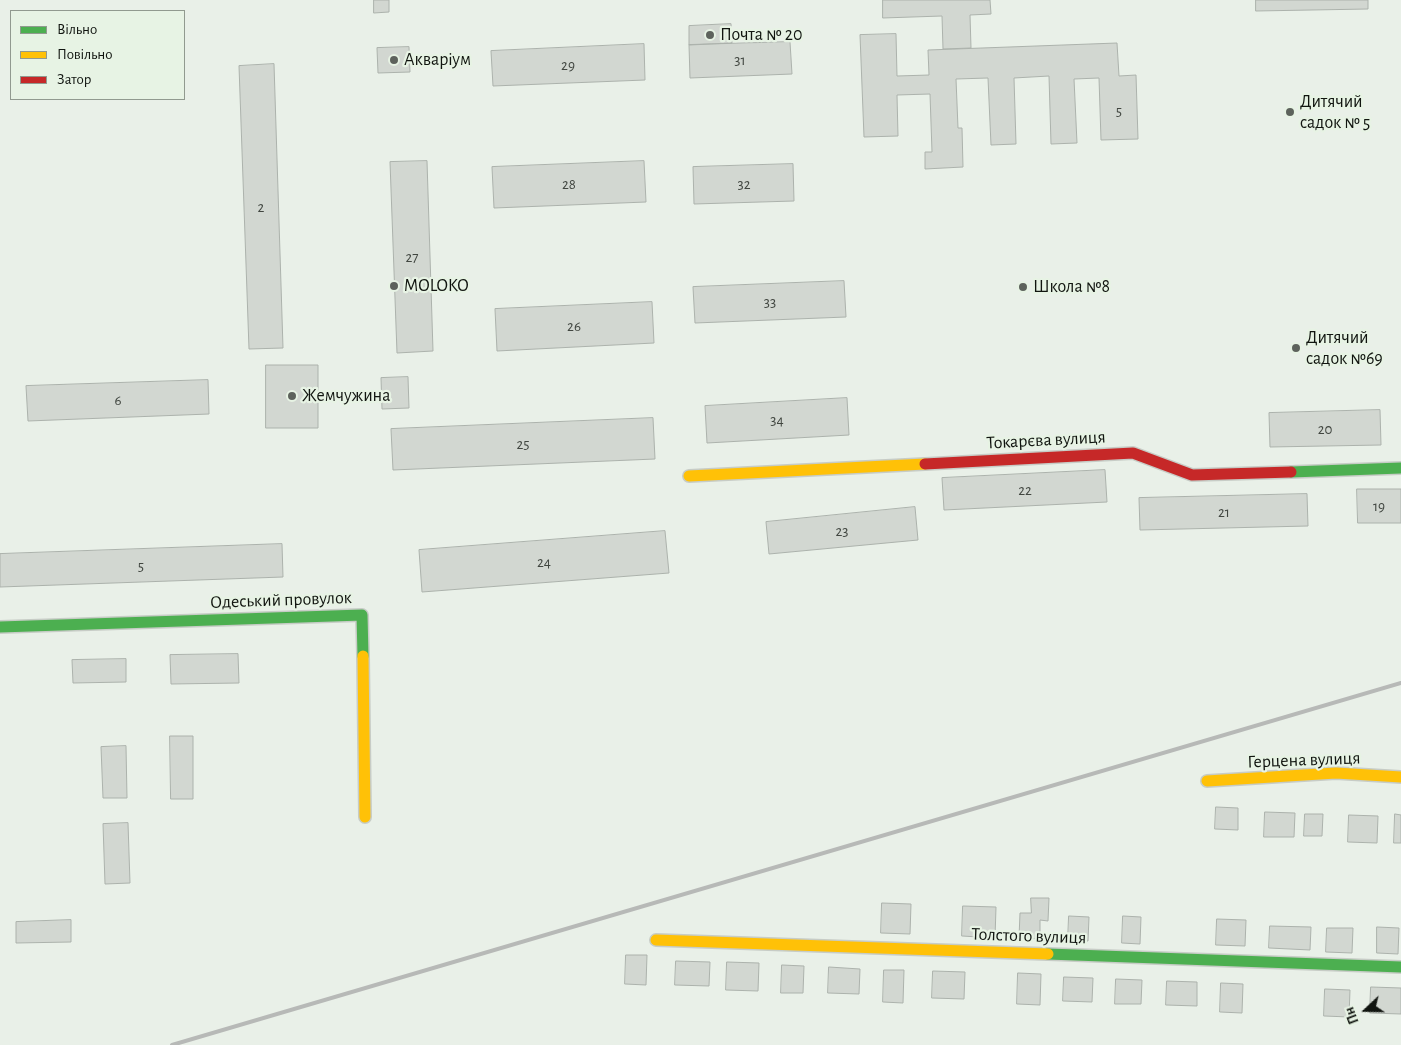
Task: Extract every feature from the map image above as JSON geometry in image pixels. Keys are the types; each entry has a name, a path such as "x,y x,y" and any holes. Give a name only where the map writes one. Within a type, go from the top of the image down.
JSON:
{"street":[{"name":"Токарєва вулиця","path":"689,476 1133,453 1192,475 1401,468"},
{"name":"Одеський провулок","path":"0,627 362,615 365,817"},
{"name":"Герцена вулиця","path":"1207,781 1336,773 1401,777"},
{"name":"Толстого вулиця","path":"656,940 1401,966"}],"building":[{"path":"374,0 389,0 389,12 374,13"},
{"path":"883,0 990,0 991,14 970,15 971,48 943,49 942,16 883,18"},
{"path":"1256,0 1368,0 1368,9 1256,11"},
{"name":"Почта № 20","path":"731,24 732,43 689,45 689,26"},
{"path":"896,34 897,76 929,75 928,50 1117,43 1119,76 1136,75 1138,139 1101,140 1099,78 1074,79 1077,143 1051,144 1049,76 1014,78 1016,144 991,145 988,78 956,79 958,128 962,128 963,167 925,169 925,152 932,152 930,94 897,95 898,136 864,137 860,35"},
{"path":"790,42 792,74 690,78 689,45"},
{"path":"644,44 645,80 493,86 491,51"},
{"name":"Акваріум","path":"409,47 410,72 378,73 377,48"},
{"path":"274,64 283,348 249,349 239,66"},
{"path":"427,161 433,351 397,353 390,162"},
{"path":"644,161 646,202 494,208 492,167"},
{"path":"793,164 794,201 694,204 693,167"},
{"path":"844,281 846,317 695,323 693,287"},
{"path":"652,302 654,343 497,351 495,309"},
{"name":"Жемчужина","path":"266,365 318,365 318,428 266,428"},
{"path":"408,377 409,408 382,409 381,378"},
{"path":"208,380 209,414 28,421 26,386"},
{"path":"847,398 849,435 707,443 705,406"},
{"path":"1380,410 1381,445 1270,447 1269,413"},
{"path":"653,418 655,459 393,470 391,429"},
{"path":"1105,470 1107,502 944,510 942,478"},
{"path":"1357,489 1401,489 1401,523 1358,523"},
{"path":"1307,494 1308,526 1140,530 1139,498"},
{"path":"915,507 918,540 769,554 766,522"},
{"path":"665,531 669,573 422,592 419,550"},
{"path":"282,544 283,577 0,587 0,554"},
{"path":"238,654 239,683 171,684 170,655"},
{"path":"126,659 126,682 73,683 72,660"},
{"path":"170,736 193,736 193,799 171,799"},
{"path":"126,746 127,798 103,798 101,747"},
{"path":"1216,807 1238,808 1238,830 1215,829"},
{"path":"1265,812 1295,813 1294,837 1264,837"},
{"path":"1305,814 1323,814 1322,836 1304,836"},
{"path":"1395,814 1401,815 1401,843 1394,843"},
{"path":"1349,815 1378,816 1377,843 1348,842"},
{"path":"128,823 130,883 105,884 103,824"},
{"path":"1031,898 1049,898 1048,921 1040,920 1040,939 1019,938 1020,913 1031,913"},
{"path":"882,903 911,904 910,934 881,933"},
{"path":"963,906 996,907 995,938 962,936"},
{"path":"1069,916 1089,917 1088,941 1068,940"},
{"path":"1123,916 1141,917 1140,944 1122,943"},
{"path":"1217,919 1246,920 1245,946 1216,945"},
{"path":"71,920 71,942 16,943 16,922"},
{"path":"1270,926 1311,927 1310,950 1269,948"},
{"path":"1377,927 1399,928 1398,954 1377,953"},
{"path":"1327,928 1353,928 1352,953 1326,952"},
{"path":"626,955 647,955 646,985 625,984"},
{"path":"676,961 710,962 709,986 675,985"},
{"path":"727,962 759,963 758,991 726,990"},
{"path":"782,965 804,966 803,993 781,993"},
{"path":"829,967 860,969 859,994 828,993"},
{"path":"884,970 904,970 903,1003 883,1002"},
{"path":"933,971 965,972 964,999 932,998"},
{"path":"1018,973 1041,974 1040,1005 1017,1004"},
{"path":"1064,977 1093,978 1092,1002 1063,1001"},
{"path":"1116,979 1142,980 1141,1004 1115,1004"},
{"path":"1167,981 1197,982 1197,1006 1166,1005"},
{"path":"1221,983 1243,984 1242,1013 1220,1012"},
{"path":"1371,987 1401,988 1401,1014 1370,1013"},
{"path":"1325,989 1350,990 1349,1017 1324,1016"}],"railway":[{"path":"172,1045 1401,683"}],"traffic: fast":[{"path":"1291,472 1401,468"},
{"path":"0,627 362,615 363,656"},
{"path":"1048,954 1401,967"}],"traffic: slow":[{"path":"689,476 925,464"},
{"path":"363,656 365,817"},
{"path":"1207,781 1336,773 1401,777"},
{"path":"656,940 1048,954"}],"traffic: jam":[{"path":"925,464 1133,453 1192,475 1291,472"}],"place":[{"name":"Почта № 20","path":"710,35"},
{"name":"Акваріум","path":"394,60"},
{"name":"Дитячий садок № 5","path":"1290,112"},
{"name":"MOLOKO","path":"394,286"},
{"name":"Школа №8","path":"1023,287"},
{"name":"Дитячий садок №69","path":"1296,348"},
{"name":"Жемчужина","path":"292,396"}]}
